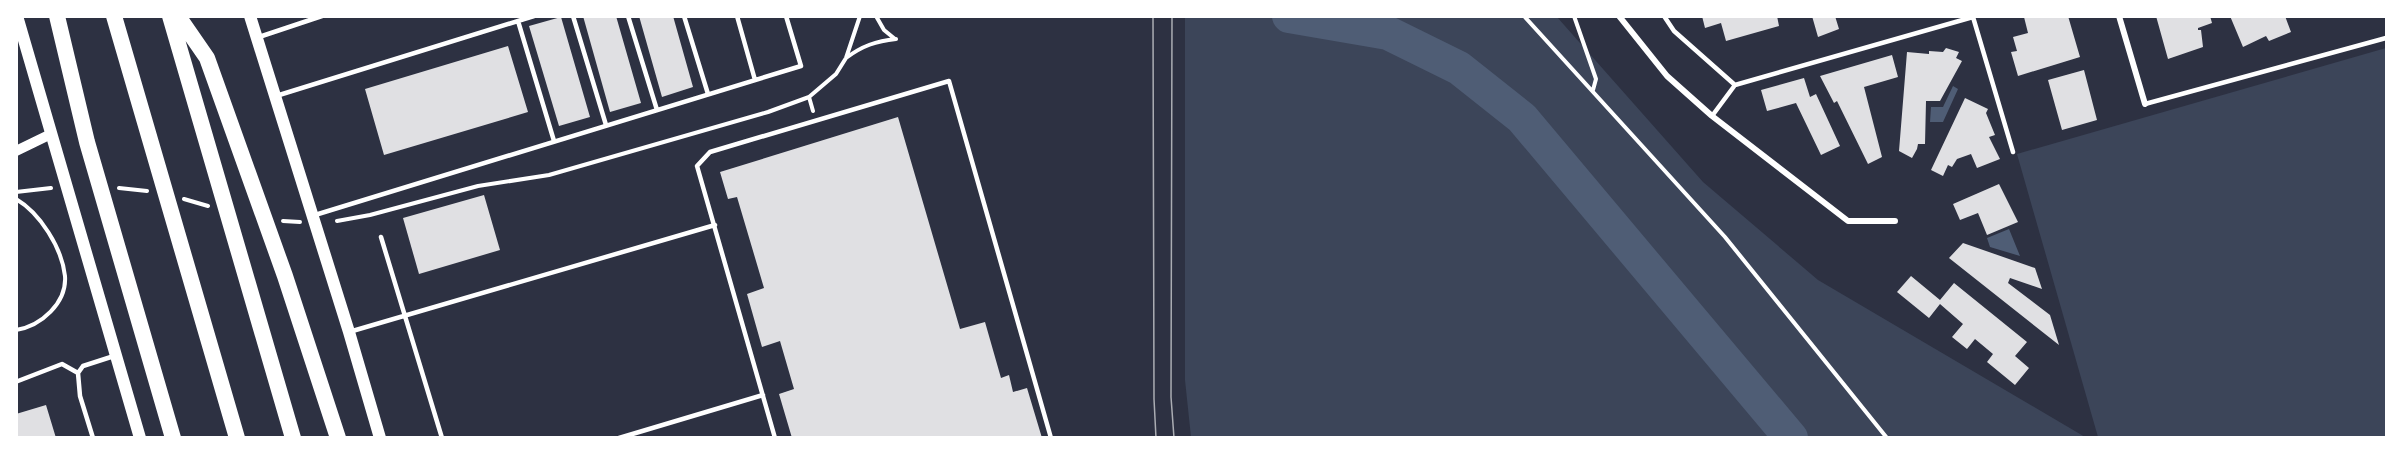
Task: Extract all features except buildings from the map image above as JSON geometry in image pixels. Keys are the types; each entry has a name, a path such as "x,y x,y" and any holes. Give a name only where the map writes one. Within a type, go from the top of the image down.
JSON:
{"highway":[{"path":"57,16 87,142 173,438"},
{"path":"114,16 237,438"},
{"path":"170,16 293,438"},
{"path":"178,16 207,58 285,276 338,438"}],"main road":[{"path":"17,16 140,438"},
{"path":"250,16 380,438"}],"street":[{"path":"1619,16 1667,76 1712,116 1848,221 1895,221"},
{"path":"2119,16 2145,104"},
{"path":"16,150 51,134"}],"lane":[{"path":"276,96 534,16"},
{"path":"573,16 606,125"},
{"path":"628,16 657,110"},
{"path":"684,16 708,94"},
{"path":"737,16 755,80"},
{"path":"312,215 801,66 786,16"},
{"path":"1664,16 1674,32 1735,85"},
{"path":"256,38 319,17"},
{"path":"1712,116 1735,85 1974,17 2013,152"},
{"path":"518,21 554,141"},
{"path":"2145,104 2386,38"},
{"path":"775,438 697,166 710,152 949,81 1051,438"},
{"path":"349,332 714,225"},
{"path":"381,237 442,438"},
{"path":"93,438 80,396 78,373 83,366 116,355"},
{"path":"18,381 62,364 78,373"},
{"path":"619,438 763,395"}],"path":[{"path":"768,112 809,98 836,74 846,58 860,16"},
{"path":"846,58 861,47 879,41 896,39 884,30 876,16"},
{"path":"1524,16 1725,237 1887,438"},
{"path":"1574,16 1596,79 1593,90"},
{"path":"16,199 40,218 48,231 65,276 63,289 51,312 26,329 16,330"}],"shaded area":[{"path":"1185,17 1557,17 1703,182 1818,280 2085,437 1191,437 1185,380"},
{"path":"2386,48 2386,437 2098,437 2017,154"},
{"path":"1953,86 1958,89 1943,122 1930,122 1931,107 1943,107"},
{"path":"2009,229 2020,256 1990,247 1987,238"}],"waterway":[{"path":"1289,16 1388,33 1459,68 1522,118 1791,438"}],"tram line":[{"path":"1153,16 1156,438"},
{"path":"1172,16 1171,397 1174,438"}]}
